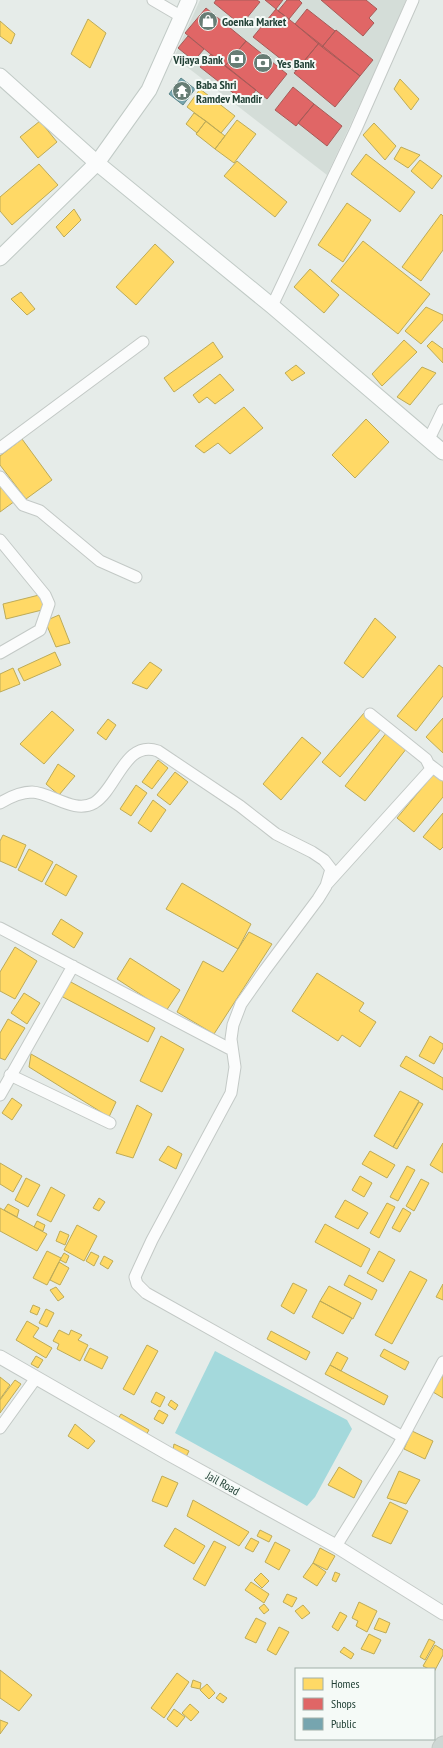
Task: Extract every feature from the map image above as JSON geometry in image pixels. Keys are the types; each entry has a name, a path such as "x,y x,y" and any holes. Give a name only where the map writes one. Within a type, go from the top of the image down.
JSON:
{"main road":[{"path":"0,258 97,163 149,90 189,0"},
{"path":"0,76 97,163 272,306 443,452"}],"street":[{"path":"153,0 182,17"},
{"path":"272,306 356,129 413,0"},
{"path":"0,448 143,342"},
{"path":"429,439 443,410"},
{"path":"0,477 23,505 40,511 100,562 136,577"},
{"path":"0,540 45,595 49,604 40,630 0,653"},
{"path":"370,714 426,759 430,765 443,775"},
{"path":"0,803 21,793 32,792 68,804 86,806 100,799 132,755 141,749 151,748 158,751 240,806 276,834 312,852 324,860 330,869 326,886"},
{"path":"403,1437 146,1293 137,1284 135,1277 152,1240 231,1093 235,1067 231,1039 233,1025 241,1004 326,886 428,772 431,768 430,765"},
{"path":"0,928 232,1050"},
{"path":"0,1095 73,966"},
{"path":"10,1075 110,1123"},
{"name":"Jail Road","path":"0,1357 336,1546 443,1613"},
{"path":"336,1546 403,1437 443,1362"},
{"path":"0,1428 36,1378"}],"shaded area":[{"path":"200,0 406,0 386,48 327,175 174,57"}],"water":[{"path":"215,1351 347,1420 352,1429 315,1497 307,1506 175,1433"}],"building: Homes":[{"path":"88,19 106,33 90,68 71,54"},
{"path":"0,21 15,34 11,44 0,36"},
{"path":"400,79 419,99 411,110 394,89"},
{"path":"200,89 235,116 221,133 187,107"},
{"path":"194,113 206,121 197,133 186,124"},
{"path":"237,120 256,134 234,163 215,149"},
{"path":"40,121 57,142 38,158 20,137"},
{"path":"206,121 225,136 215,149 196,134"},
{"path":"374,123 396,146 385,160 363,135"},
{"path":"401,147 420,155 408,168 394,159"},
{"path":"366,154 415,192 400,212 351,174"},
{"path":"420,160 442,176 432,189 411,171"},
{"path":"237,161 287,202 275,217 224,176"},
{"path":"39,164 58,185 12,225 0,211 0,197"},
{"path":"347,203 371,220 343,262 318,245"},
{"path":"74,209 81,220 64,237 56,227"},
{"path":"441,214 443,216 443,250 421,281 402,267"},
{"path":"363,241 430,294 398,334 331,281"},
{"path":"155,244 174,262 136,305 116,287"},
{"path":"310,269 339,295 324,313 294,287"},
{"path":"21,292 35,309 27,315 11,299"},
{"path":"426,307 443,315 443,320 421,344 405,331"},
{"path":"404,340 417,352 382,386 372,374"},
{"path":"432,341 443,349 443,363 427,346"},
{"path":"213,342 223,357 174,392 164,378"},
{"path":"296,365 305,373 292,381 285,373"},
{"path":"422,367 436,373 410,405 397,397"},
{"path":"220,374 234,390 215,404 207,397 199,403 193,395"},
{"path":"244,407 263,428 230,454 218,443 204,453 195,446"},
{"path":"366,419 389,442 355,478 332,455"},
{"path":"22,439 52,480 26,499 0,465 0,456"},
{"path":"0,482 15,501 0,512"},
{"path":"43,594 46,609 6,619 3,604"},
{"path":"59,615 70,643 56,647 45,621"},
{"path":"375,618 396,637 363,678 344,663"},
{"path":"55,652 61,665 24,681 18,669"},
{"path":"150,662 162,670 147,689 132,683"},
{"path":"439,665 443,668 443,696 416,731 397,716"},
{"path":"13,668 20,684 0,692 0,674"},
{"path":"52,711 74,730 44,764 20,744"},
{"path":"364,713 382,728 340,777 322,762"},
{"path":"443,718 443,753 426,737"},
{"path":"108,719 116,725 106,740 97,733"},
{"path":"387,732 407,748 365,801 345,786"},
{"path":"302,737 321,753 281,800 263,784"},
{"path":"158,760 168,768 152,789 142,782"},
{"path":"58,764 75,776 59,795 46,784"},
{"path":"436,771 443,777 443,797 414,832 397,818"},
{"path":"175,772 188,782 170,805 157,795"},
{"path":"136,785 147,793 131,816 120,809"},
{"path":"153,800 166,810 151,832 138,823"},
{"path":"443,813 443,847 440,850 423,837"},
{"path":"3,835 26,845 16,868 0,861 0,841"},
{"path":"29,849 53,862 42,882 18,870"},
{"path":"56,864 77,876 66,896 45,884"},
{"path":"182,883 251,924 238,949 166,909"},
{"path":"61,919 83,933 74,948 52,934"},
{"path":"249,932 272,944 214,1034 177,1012 203,961 223,972"},
{"path":"15,947 37,961 15,999 0,991 0,972"},
{"path":"130,958 180,990 166,1011 117,979"},
{"path":"317,973 364,1003 359,1011 376,1022 360,1047 342,1035 338,1041 292,1011"},
{"path":"69,981 155,1028 148,1042 61,996"},
{"path":"24,993 40,1003 27,1024 11,1013"},
{"path":"8,1019 25,1028 5,1060 0,1058 0,1033"},
{"path":"161,1036 184,1049 162,1092 140,1081"},
{"path":"430,1036 443,1044 443,1048 434,1064 419,1056"},
{"path":"31,1054 116,1102 109,1117 29,1067"},
{"path":"406,1056 443,1078 443,1090 400,1066"},
{"path":"400,1091 419,1101 393,1147 374,1136"},
{"path":"12,1098 22,1105 12,1120 2,1113"},
{"path":"419,1102 423,1104 397,1149 393,1147"},
{"path":"137,1105 152,1114 133,1158 116,1153"},
{"path":"443,1143 443,1173 430,1165"},
{"path":"168,1146 182,1154 176,1169 159,1160"},
{"path":"370,1151 395,1165 387,1178 362,1164"},
{"path":"0,1163 22,1176 13,1192 0,1184"},
{"path":"407,1166 415,1170 398,1201 390,1197"},
{"path":"360,1176 372,1183 364,1197 352,1190"},
{"path":"26,1178 40,1185 28,1207 15,1200"},
{"path":"421,1179 429,1183 414,1211 406,1206"},
{"path":"51,1187 65,1195 51,1222 37,1215"},
{"path":"99,1198 105,1202 99,1211 93,1208"},
{"path":"345,1200 368,1213 358,1229 335,1217"},
{"path":"387,1203 395,1207 379,1238 370,1233"},
{"path":"8,1204 19,1210 17,1217 4,1210"},
{"path":"0,1208 47,1234 37,1251 0,1231"},
{"path":"403,1208 411,1213 400,1232 392,1228"},
{"path":"37,1221 45,1225 43,1231 34,1227"},
{"path":"325,1224 370,1249 361,1267 315,1242"},
{"path":"77,1225 97,1236 84,1261 64,1250"},
{"path":"60,1231 69,1235 65,1245 56,1241"},
{"path":"47,1251 61,1258 47,1285 33,1278"},
{"path":"379,1251 395,1260 383,1282 367,1273"},
{"path":"91,1252 99,1256 94,1266 86,1261"},
{"path":"64,1253 69,1256 66,1263 60,1260"},
{"path":"104,1256 113,1261 108,1269 100,1264"},
{"path":"59,1262 69,1268 60,1285 50,1280"},
{"path":"410,1271 427,1280 392,1344 375,1335"},
{"path":"349,1275 377,1290 372,1300 344,1285"},
{"path":"293,1283 307,1290 294,1314 281,1306"},
{"path":"443,1284 443,1300 436,1297"},
{"path":"329,1286 361,1303 353,1319 320,1301"},
{"path":"56,1287 64,1297 58,1301 50,1290"},
{"path":"320,1301 352,1318 343,1334 312,1317"},
{"path":"33,1305 40,1308 37,1315 30,1312"},
{"path":"46,1309 54,1313 47,1327 39,1323"},
{"path":"27,1321 39,1328 33,1337 52,1348 46,1358 16,1340"},
{"path":"59,1330 69,1335 71,1330 82,1335 78,1340 88,1345 80,1361 57,1349 59,1344 53,1341"},
{"path":"271,1331 310,1352 306,1360 267,1339"},
{"path":"147,1345 158,1351 134,1395 123,1389"},
{"path":"90,1348 108,1357 102,1369 84,1360"},
{"path":"384,1349 409,1362 405,1370 380,1356"},
{"path":"337,1352 348,1358 341,1371 330,1365"},
{"path":"36,1356 43,1360 38,1368 31,1364"},
{"path":"330,1365 388,1396 384,1405 325,1374"},
{"path":"443,1374 443,1398 433,1392"},
{"path":"0,1377 10,1385 0,1399"},
{"path":"15,1380 21,1384 0,1413 0,1400"},
{"path":"156,1392 165,1397 160,1407 151,1402"},
{"path":"171,1400 178,1405 175,1410 168,1405"},
{"path":"159,1410 168,1415 163,1424 154,1419"},
{"path":"121,1414 149,1430 146,1435 118,1419"},
{"path":"75,1424 95,1441 88,1449 68,1436"},
{"path":"412,1431 433,1441 425,1459 404,1449"},
{"path":"174,1444 189,1451 186,1457 173,1450"},
{"path":"339,1467 362,1481 354,1498 328,1485"},
{"path":"399,1471 420,1480 406,1504 387,1498"},
{"path":"162,1476 178,1483 167,1507 152,1501"},
{"path":"193,1500 249,1532 239,1546 187,1516"},
{"path":"390,1502 408,1511 391,1544 372,1536"},
{"path":"175,1528 205,1546 194,1564 164,1546"},
{"path":"260,1530 272,1536 269,1542 257,1536"},
{"path":"251,1538 259,1542 253,1552 245,1548"},
{"path":"214,1541 226,1547 205,1586 193,1579"},
{"path":"275,1542 290,1550 279,1570 265,1562"},
{"path":"320,1548 335,1556 327,1570 313,1563"},
{"path":"313,1563 326,1572 317,1586 303,1577"},
{"path":"335,1572 340,1574 336,1582 332,1580"},
{"path":"261,1573 269,1581 262,1588 254,1580"},
{"path":"251,1582 269,1594 264,1603 245,1590"},
{"path":"287,1594 297,1598 292,1607 283,1602"},
{"path":"359,1602 377,1611 367,1632 356,1626 358,1621 352,1618"},
{"path":"264,1604 269,1610 264,1614 259,1608"},
{"path":"303,1605 310,1613 302,1619 295,1611"},
{"path":"340,1612 347,1616 338,1631 332,1627"},
{"path":"256,1618 266,1623 256,1643 245,1638"},
{"path":"379,1618 390,1623 386,1633 374,1629"},
{"path":"279,1627 289,1632 276,1655 267,1650"},
{"path":"369,1634 381,1640 374,1654 361,1649"},
{"path":"429,1639 435,1642 425,1660 420,1657"},
{"path":"435,1645 443,1650 443,1655 435,1670 435,1668 427,1668 423,1666"},
{"path":"344,1647 354,1654 351,1659 340,1652"},
{"path":"0,1670 32,1695 19,1711 0,1698"},
{"path":"177,1673 189,1682 164,1718 151,1708"},
{"path":"193,1680 201,1683 200,1689 191,1687"},
{"path":"207,1684 215,1693 209,1699 200,1690"},
{"path":"220,1693 227,1698 223,1703 216,1698"},
{"path":"190,1704 199,1712 191,1721 182,1713"},
{"path":"174,1709 185,1717 177,1727 167,1719"},
{"path":"0,1720 8,1723 0,1734"}],"building: Shops":[{"path":"216,0 257,0 260,2 241,25 214,3"},
{"path":"265,0 283,0 276,9"},
{"path":"287,0 299,0 302,3 289,19 278,11"},
{"path":"321,0 366,0 377,9 369,18 374,23 363,36"},
{"path":"206,8 246,41 225,66 185,33"},
{"path":"276,9 319,43 296,71 253,37"},
{"path":"307,9 335,31 322,47 295,24"},
{"path":"336,30 373,60 360,76 322,47"},
{"path":"188,36 204,49 194,61 178,48"},
{"path":"246,41 287,74 267,99 225,66"},
{"path":"319,43 360,76 335,107 294,73"},
{"path":"211,54 256,90 246,103 200,67"},
{"path":"293,87 314,104 296,126 275,110"},
{"path":"314,104 342,126 327,146 298,123"}],"building: Public":[{"name":"Baba Shri Ramdev Mandir","path":"181,78 195,89 183,105 169,94"}],"place":[{"name":"Goenka Market","path":"208,21"},
{"name":"Vijaya Bank","path":"237,59"},
{"name":"Yes Bank","path":"263,63"},
{"name":"Baba Shri Ramdev Mandir","path":"182,91"}]}
